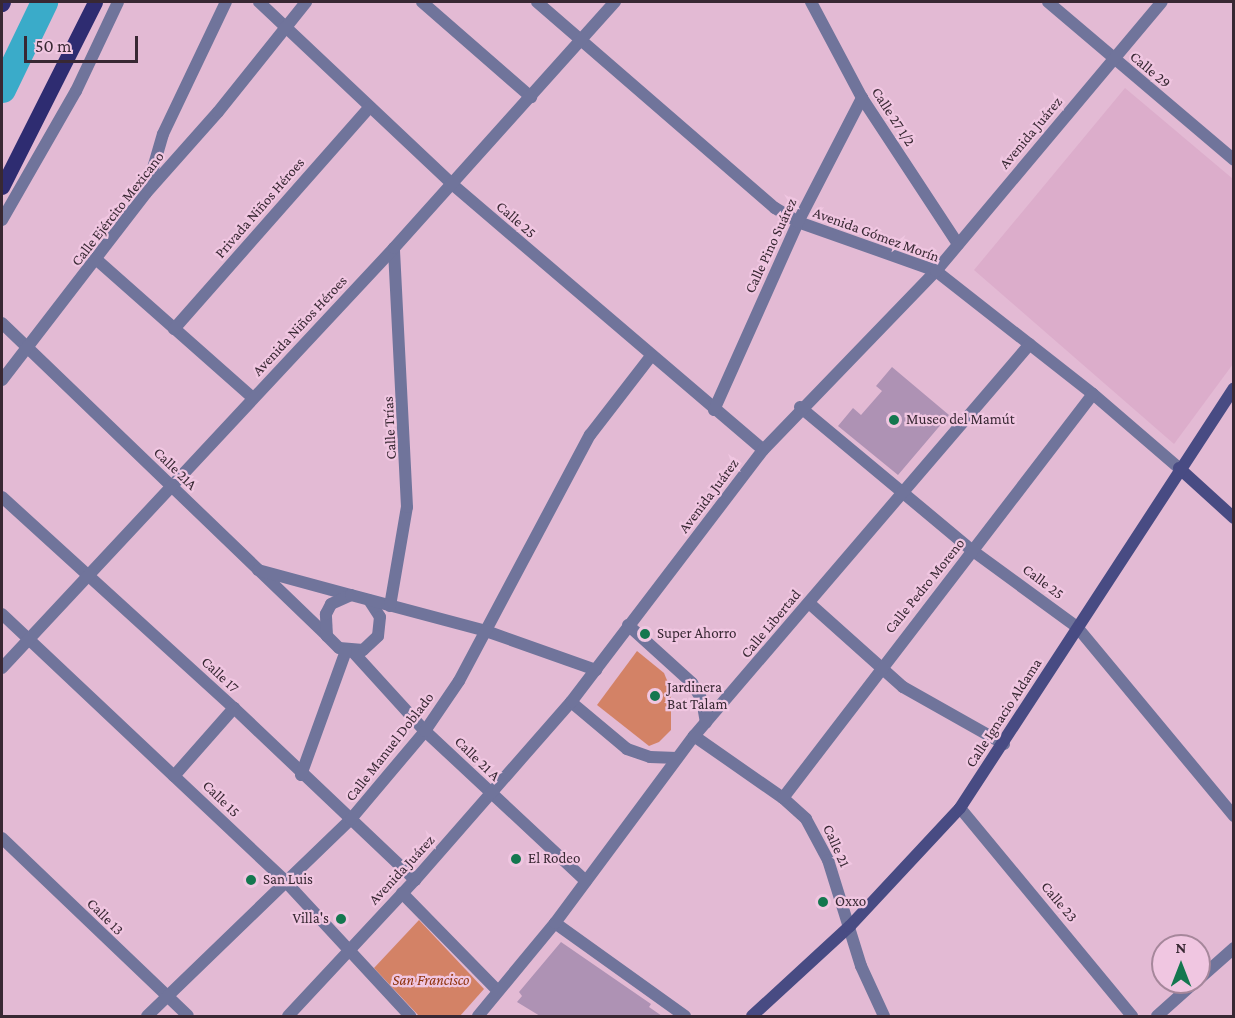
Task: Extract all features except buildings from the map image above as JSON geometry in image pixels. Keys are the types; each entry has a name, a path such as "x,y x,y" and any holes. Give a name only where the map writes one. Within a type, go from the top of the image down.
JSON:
{"main road":[{"path":"2,187 95,2"},
{"name":"Calle Ignacio Aldama","path":"752,1017 850,926 960,808 1004,744 1179,468 1233,388"},
{"name":"Avenida Gómez Morín","path":"1179,468 1233,518"}],"street":[{"path":"2,220 76,91 118,2"},
{"path":"146,193 163,134 226,2"},
{"name":"Calle 25","path":"259,2 452,184 763,450"},
{"name":"Calle Ejército Mexicano","path":"2,380 97,260 146,193 306,2"},
{"path":"422,2 531,97"},
{"name":"Avenida Gómez Morín","path":"537,2 775,208 798,222 936,271 1093,394 1179,468"},
{"name":"Avenida Niños Héroes","path":"2,668 87,574 394,248 615,2"},
{"name":"Calle 27 1/2","path":"811,2 862,98 958,244"},
{"name":"Calle 29","path":"1048,2 1233,160"},
{"name":"Avenida Juárez","path":"288,1017 348,949 415,880 571,702 763,450 800,407 936,271 1162,2"},
{"name":"Calle Pino Suárez","path":"714,410 798,222 862,98"},
{"name":"Privada Niños Héroes","path":"174,329 369,108"},
{"name":"Calle Trías","path":"390,606 407,496 394,248"},
{"path":"97,260 253,398"},
{"name":"Calle 21A","path":"2,323 26,349 327,636"},
{"name":"Calle Libertad","path":"478,1017 555,923 694,736 1030,344"},
{"name":"Calle Manuel Doblado","path":"147,1017 351,819 425,730 486,631 590,435 651,356"},
{"name":"Calle Pedro Moreno","path":"783,798 878,669 973,551 1093,394"},
{"name":"Calle 25","path":"800,407 973,551 1077,627 1233,816"},
{"name":"Calle 17","path":"2,497 234,708 301,775 415,880"},
{"path":"258,570 486,631 596,670"},
{"path":"351,595 331,604 324,625 327,636 350,651 363,650 378,636 380,617 369,600"},
{"path":"808,603 878,669 1004,744"},
{"name":"Calle 15","path":"2,614 286,882 410,1017"},
{"path":"628,625 692,683 702,700 706,723"},
{"path":"301,775 350,651"},
{"name":"Calle 21 A","path":"350,651 425,730 586,881"},
{"path":"571,702 627,749 650,758 677,758"},
{"path":"174,776 234,708"},
{"name":"Calle 21","path":"694,736 783,798 806,819 819,838 850,926 861,966 884,1017"},
{"name":"Calle 23","path":"960,808 1132,1017"},
{"name":"Calle 13","path":"2,838 165,998 188,1017"},
{"path":"402,893 498,991"},
{"path":"555,923 685,1017"},
{"path":"1211,968 1233,948"},
{"path":"1157,1017 1182,994"}],"shaded area":[{"path":"1125,88 1233,179 1233,364 1174,444 974,270"}],"green space":[{"path":"637,651 664,673 671,690 671,730 659,742 649,746 597,705"},
{"name":"San Francisco","path":"419,920 484,989 460,1016 419,1016 374,968"}],"waterway":[{"path":"2,89 44,2"}],"place":[{"name":"Museo del Mamút","path":"894,420"},
{"name":"Super Ahorro","path":"645,634"},
{"name":"Jardinera Bat Talam","path":"655,696"},
{"name":"El Rodeo","path":"516,859"},
{"name":"San Luis","path":"251,880"},
{"name":"Oxxo","path":"823,902"},
{"name":"Villa's","path":"341,919"}]}
